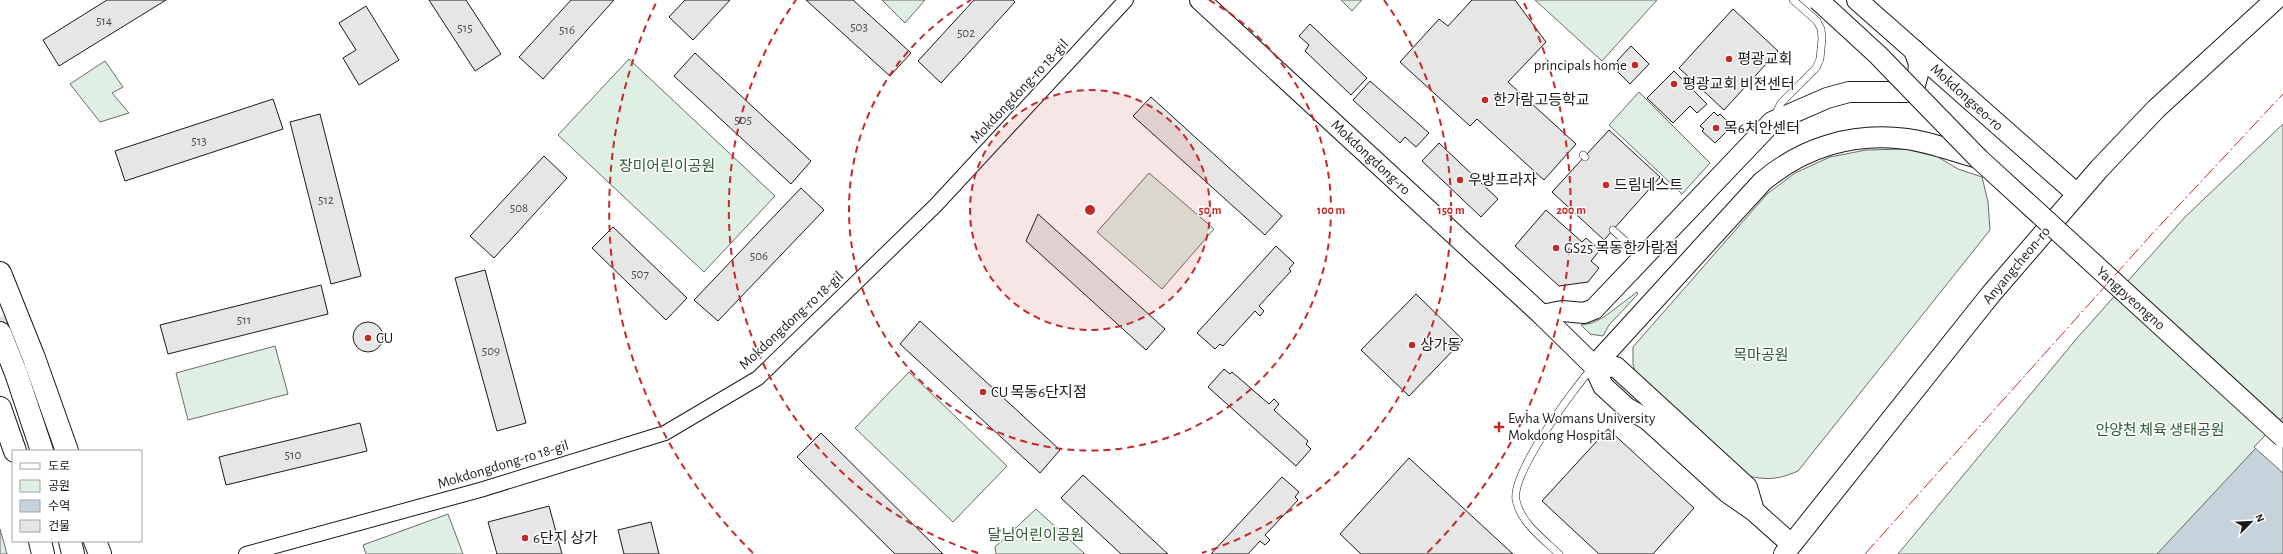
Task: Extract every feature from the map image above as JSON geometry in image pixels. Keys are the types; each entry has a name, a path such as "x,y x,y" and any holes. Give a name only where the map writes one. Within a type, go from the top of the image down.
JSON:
{"main road":[{"name":"Mokdongdong-ro","path":"1200,0 1542,315 1594,366 1603,386 1627,408 1648,420 1728,493 1754,511 1788,549"},
{"path":"1818,0 1878,55 1978,158"},
{"name":"Mokdongseo-ro","path":"1857,0 2077,194"},
{"name":"Anyangcheon-ro","path":"1788,549 1991,294 2077,194 2156,109 2275,0"},
{"path":"1542,315 1562,311 1584,313 1594,309 1644,259 1772,122 1827,98 1849,92 1907,92 1915,85 1919,64 1914,50"},
{"path":"1594,366 1746,199 1779,167 1800,155 1841,141 1880,137 1908,139 1978,158"},
{"name":"Yangpyeongno","path":"1978,158 2283,437"},
{"path":"0,273 34,358 67,450"},
{"path":"0,333 16,373 42,450"},
{"path":"0,408 14,450"},
{"path":"40,542 43,554"},
{"path":"70,542 73,554"},
{"path":"96,542 100,554"}],"street":[{"name":"Mokdongdong-ro 18-gil","path":"246,554 480,490 665,433 758,378 936,205 1126,0"}],"lane":[{"path":"1772,122 1781,103 1816,68 1820,59 1822,38 1821,30 1817,21 1793,0"},
{"path":"1896,92 1928,101 1949,120"},
{"path":"1613,230 1644,259"},
{"path":"1559,554 1527,524 1518,506 1516,490 1526,465 1560,409 1577,385 1594,366"}],"green space":[{"path":"882,0 925,0 905,23"},
{"path":"1341,0 1362,0 1352,11"},
{"path":"1535,0 1657,0 1602,61"},
{"name":"장미어린이공원","path":"629,59 775,196 704,272 558,135"},
{"path":"105,61 123,87 112,93 129,113 100,122 70,84"},
{"path":"1639,92 1710,163 1682,194 1609,125"},
{"name":"안양천 체육 생태공원","path":"2283,124 2283,554 1898,554 2078,337 2185,217"},
{"name":"목마공원","path":"1906,149 1938,157 1958,169 1982,177 1988,202 1990,230 1798,471 1776,478 1763,478 1740,474 1637,379 1633,364 1633,347 1767,194 1795,173 1830,157 1866,150"},
{"path":"1149,173 1214,229 1162,289 1097,232"},
{"path":"1637,292 1638,294 1609,325 1603,336 1590,334 1581,325 1592,323 1604,317"},
{"path":"275,346 288,394 188,420 176,373"},
{"path":"909,372 1007,466 953,522 855,428"},
{"name":"달님어린이공원","path":"1036,509 1085,554 996,554 995,547"},
{"path":"448,514 463,554 366,554 363,545"},
{"path":"0,529 7,554 0,554"}],"water":[{"path":"2283,419 2283,554 2157,554"}],"pier":[{"path":"2283,417 2283,473 2254,447"}],"building":[{"path":"107,0 166,0 59,66 43,40"},
{"path":"429,0 466,0 501,54 475,71"},
{"path":"571,0 614,0 543,79 519,57"},
{"path":"685,0 730,0 693,40 669,17"},
{"path":"806,0 853,0 911,53 890,76"},
{"path":"974,0 1013,0 1015,2 941,83 918,61"},
{"name":"한가람고등학교","path":"1472,0 1515,0 1546,42 1508,82 1576,144 1544,180 1477,119 1470,126 1400,62 1439,19 1448,26"},
{"path":"366,6 399,60 359,85 343,58 356,50 339,23"},
{"name":"평광교회","path":"1733,9 1778,51 1724,110 1679,68"},
{"path":"1310,24 1367,78 1351,95 1305,51 1309,45 1299,36"},
{"name":"principals home","path":"1631,46 1649,64 1630,84 1618,72 1624,67 1617,61"},
{"path":"695,53 811,161 791,184 674,76"},
{"name":"평광교회 비전센터","path":"1674,71 1707,104 1697,113 1690,106 1673,123 1647,98"},
{"path":"1370,81 1429,133 1416,147 1405,137 1400,143 1353,100"},
{"path":"1151,97 1282,216 1265,235 1133,116"},
{"path":"273,99 283,129 125,181 115,151"},
{"name":"목6치안센터","path":"1714,112 1718,116 1720,114 1732,126 1715,143 1702,131 1704,129 1700,126"},
{"path":"320,114 361,276 331,284 290,122"},
{"name":"드림네스트","path":"1609,130 1660,177 1604,240 1552,192"},
{"name":"우방프라자","path":"1439,143 1498,199 1481,217 1422,161"},
{"path":"544,156 567,178 494,258 470,236"},
{"path":"801,188 824,210 718,321 694,300"},
{"path":"1546,210 1582,242 1586,238 1600,250 1591,261 1599,268 1588,282 1559,286 1515,246"},
{"path":"1038,214 1165,329 1146,350 1026,241"},
{"path":"613,227 687,298 666,320 592,248"},
{"path":"1276,246 1294,263 1289,269 1291,271 1259,306 1264,311 1260,316 1255,311 1223,346 1220,344 1215,349 1197,333"},
{"path":"485,270 526,423 497,431 455,278"},
{"path":"321,285 328,314 168,354 160,325"},
{"name":"상가동","path":"1416,294 1463,340 1409,396 1361,350"},
{"path":"920,321 1060,450 1040,473 900,344"},
{"name":"CU","path":"368,322 379,326 383,337 379,348 368,352 357,348 353,337 357,326"},
{"path":"1224,369 1230,374 1232,372 1269,404 1274,399 1279,404 1274,410 1308,441 1306,444 1311,449 1296,466 1208,387"},
{"path":"360,423 367,451 226,485 219,457"},
{"path":"1608,429 1694,508 1653,554 1599,554 1542,501"},
{"path":"821,433 943,554 895,554 797,457"},
{"path":"1409,458 1513,554 1361,554 1340,534"},
{"path":"1083,475 1168,554 1121,554 1061,498"},
{"path":"1282,477 1299,492 1295,497 1298,500 1265,535 1270,540 1265,545 1260,541 1248,554 1211,554"},
{"name":"6단지 상가","path":"549,506 562,554 497,554 488,522"},
{"path":"651,522 659,554 624,554 618,530"}],"tunnel":[{"path":"0,317 13,350"}],"power":[{"path":"1865,554 2151,235 2283,94"}],"place":[{"name":"평광교회","path":"1729,59"},
{"name":"principals home","path":"1635,65"},
{"name":"평광교회 비전센터","path":"1674,84"},
{"name":"한가람고등학교","path":"1485,100"},
{"name":"목6치안센터","path":"1716,128"},
{"name":"우방프라자","path":"1460,180"},
{"name":"드림네스트","path":"1606,185"},
{"name":"GS25 목동한가람점","path":"1556,248"},
{"name":"CU","path":"368,338"},
{"name":"상가동","path":"1412,345"},
{"name":"CU 목동6단지점","path":"983,392"},
{"name":"Ewha Womans University Mokdong Hospital","path":"1499,427"},
{"name":"6단지 상가","path":"525,538"}]}
